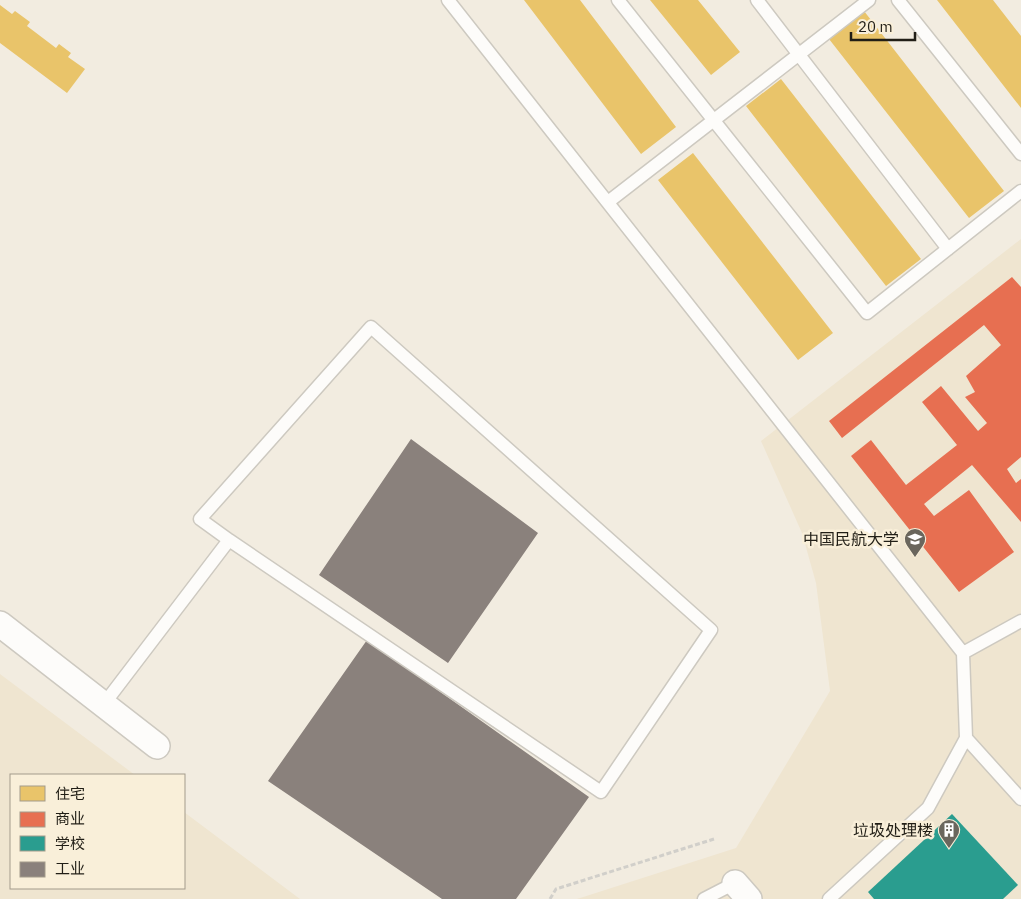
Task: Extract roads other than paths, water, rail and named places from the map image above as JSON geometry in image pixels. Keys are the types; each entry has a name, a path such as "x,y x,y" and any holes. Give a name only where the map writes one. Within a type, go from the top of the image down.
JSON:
{"street":[{"path":"0,624 157,746"}],"lane":[{"path":"448,0 963,653 966,738 928,808 829,899"},
{"path":"618,0 868,313 1021,192"},
{"path":"757,0 948,249"},
{"path":"608,202 869,0"},
{"path":"898,0 1021,154"},
{"path":"371,327 711,630 602,792 229,540 200,519 371,327"},
{"path":"104,704 229,540"},
{"path":"963,653 1021,621"},
{"path":"966,738 1021,799"},
{"path":"704,899 742,891"}],"place":[{"name":"中国民航大学","path":"915,558"},
{"name":"垃圾处理楼","path":"949,849"}]}
